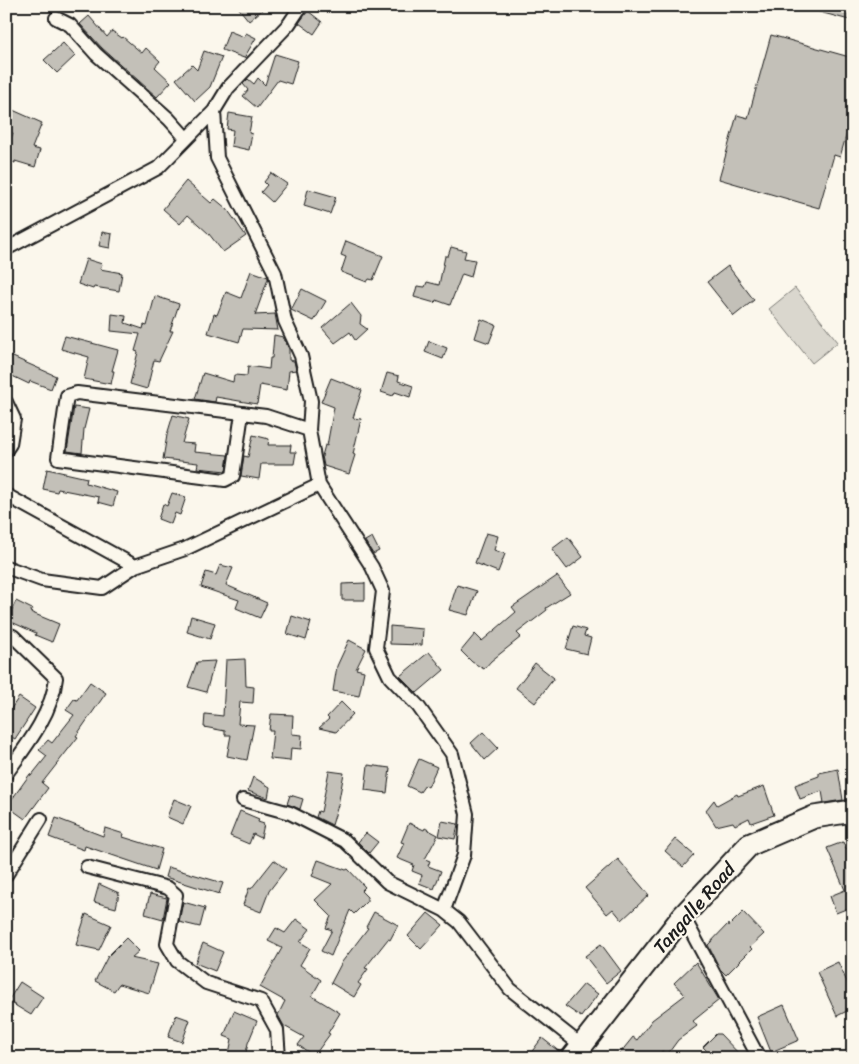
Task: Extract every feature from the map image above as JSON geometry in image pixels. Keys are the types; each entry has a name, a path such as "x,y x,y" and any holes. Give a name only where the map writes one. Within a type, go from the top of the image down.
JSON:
{"highway":[{"name":"Tangalle Road","path":"577,1052 683,916 749,845 814,817 853,811"}],"street":[{"path":"6,249 158,168 214,111 228,88 289,24 301,6"},
{"path":"56,18 70,25 96,54 169,119 186,138"},
{"path":"214,111 217,158 275,272 285,321 301,356 311,401 309,430 319,485 372,568 383,591 376,648 390,677 418,706 452,754 467,814 464,855 444,910"},
{"path":"242,413 233,476 225,480 58,458 67,396 77,393 242,413 266,416 309,430"},
{"path":"6,402 14,419 10,444 6,450"},
{"path":"6,567 42,580 102,588 135,566 185,548 319,485"},
{"path":"6,495 135,566"},
{"path":"6,633 13,636 56,678 54,694 34,736 6,774"},
{"path":"243,800 290,813 345,841 387,882 444,910 459,922 510,989 577,1052"},
{"path":"6,875 41,819"},
{"path":"87,867 168,888 176,895 167,944 177,960 206,983 261,1001 277,1030 279,1058"},
{"path":"683,916 759,1058"}],"shaded area":[{"path":"795,288 838,342 812,363 769,309"}],"building":[{"path":"237,6 267,6 249,21"},
{"path":"812,6 853,6 853,21 812,10"},
{"path":"308,11 322,22 314,34 299,23"},
{"path":"89,16 107,37 112,31 123,37 142,53 146,48 160,61 155,67 171,82 157,97 102,48 80,24"},
{"path":"229,31 244,37 246,33 256,38 244,58 222,50"},
{"path":"771,35 853,58 853,112 840,157 834,155 819,208 719,179 737,115 748,118"},
{"path":"63,43 75,56 57,73 44,60"},
{"path":"204,51 222,57 210,87 195,101 176,79 192,65 197,70"},
{"path":"275,54 298,61 291,84 278,80 257,108 243,96 248,90 243,84 248,79 254,84 258,78 265,85"},
{"path":"6,107 42,123 32,148 40,150 35,167 6,160 6,152 13,133 6,130"},
{"path":"229,113 252,117 249,133 252,134 249,150 231,146 233,130 227,129"},
{"path":"271,173 287,184 272,202 261,192 267,185 264,182"},
{"path":"186,181 211,203 215,199 227,209 246,236 223,252 209,234 188,215 180,224 163,209"},
{"path":"308,189 336,197 330,214 304,206"},
{"path":"102,232 112,234 110,248 99,246"},
{"path":"346,241 383,256 373,280 369,279 367,282 341,272 346,257 341,255"},
{"path":"451,247 466,251 464,258 475,260 471,277 462,274 450,305 436,300 435,303 414,297 417,286 425,287 427,282 439,285 445,256 448,256"},
{"path":"86,259 102,264 100,269 122,273 119,291 94,287 93,289 78,284"},
{"path":"728,266 754,300 734,316 707,282"},
{"path":"251,271 268,277 255,315 275,314 278,330 243,329 239,342 208,333 214,314 217,315 226,292 241,298"},
{"path":"302,289 326,301 314,321 291,310"},
{"path":"155,296 179,304 170,331 173,331 159,361 154,360 147,389 130,384 138,352 135,351 140,334 111,331 112,314 126,316 125,323 143,329 144,325 147,326"},
{"path":"351,303 361,316 360,324 367,329 355,340 350,332 335,343 322,328"},
{"path":"481,319 496,325 489,343 475,338"},
{"path":"274,335 283,337 289,349 289,360 294,361 296,370 289,371 287,390 260,385 257,404 216,397 215,402 195,399 203,373 233,382 234,375 247,376 248,366 269,369"},
{"path":"65,336 118,350 112,371 114,371 111,384 84,379 89,357 61,349"},
{"path":"429,341 447,348 443,359 425,352"},
{"path":"6,354 56,376 51,389 30,381 29,384 6,373"},
{"path":"387,373 399,376 398,381 413,386 410,397 395,392 393,396 381,392"},
{"path":"331,378 362,390 353,418 361,419 353,454 355,455 349,474 324,466 322,456 325,445 327,446 334,407 321,402"},
{"path":"74,407 89,409 84,429 82,453 67,451"},
{"path":"173,415 189,419 182,443 195,444 194,452 228,455 226,471 197,468 198,463 163,459"},
{"path":"253,435 269,439 268,445 291,445 290,452 296,452 294,464 261,464 259,479 241,476 244,456 248,457"},
{"path":"47,469 87,478 86,483 117,492 113,506 98,502 99,497 58,489 57,492 43,489"},
{"path":"172,493 186,497 180,515 175,513 171,524 158,519 163,504 167,506"},
{"path":"486,533 498,536 494,550 505,554 498,572 475,563"},
{"path":"372,537 379,551 373,554 365,541"},
{"path":"568,537 583,557 567,569 552,549"},
{"path":"220,565 233,568 226,585 267,603 260,618 236,608 239,600 201,587 206,572 216,575"},
{"path":"557,576 570,593 546,608 547,610 517,633 521,637 484,669 472,662 461,651 475,634 482,641 516,612 512,607"},
{"path":"365,583 365,600 342,600 342,584"},
{"path":"457,585 477,591 468,615 449,610"},
{"path":"16,601 32,609 30,612 59,624 52,642 7,620"},
{"path":"191,616 215,623 210,639 187,632"},
{"path":"292,616 311,622 306,640 287,634"},
{"path":"390,626 423,629 422,645 390,644"},
{"path":"573,626 586,630 584,636 591,638 587,654 566,649"},
{"path":"349,640 366,649 356,669 364,671 359,696 333,691 337,666"},
{"path":"429,652 444,670 417,693 400,676"},
{"path":"245,659 246,686 254,687 253,703 240,702 238,724 254,725 247,760 227,756 231,735 225,735 225,731 204,727 205,714 223,716 226,660"},
{"path":"215,661 206,692 188,687 197,662"},
{"path":"535,663 554,678 535,703 516,688"},
{"path":"90,682 106,693 76,736 78,737 42,783 48,788 25,819 7,806 30,774 31,776 47,756 39,750 48,740 52,743 74,715 66,710 74,699 77,700"},
{"path":"19,697 35,708 15,739 6,734 6,716"},
{"path":"341,702 353,714 336,732 319,728 329,719 327,717"},
{"path":"271,714 293,715 292,734 302,735 301,749 291,748 290,761 270,759 273,731 269,731"},
{"path":"483,732 498,748 485,760 471,743"},
{"path":"419,759 437,767 428,787 425,785 420,792 407,786"},
{"path":"368,765 390,768 387,793 365,790"},
{"path":"838,769 843,800 824,803 822,791 800,799 795,785 819,776 819,773"},
{"path":"329,771 344,773 332,825 316,817 318,811 321,812"},
{"path":"253,777 270,787 268,798 248,791"},
{"path":"764,786 774,815 751,823 749,818 735,825 733,822 716,826 706,810 714,800 717,805 737,794 738,796"},
{"path":"290,795 303,799 300,809 287,804"},
{"path":"174,799 191,806 183,824 167,817"},
{"path":"240,811 259,819 258,822 264,824 261,838 253,834 249,844 230,836"},
{"path":"56,818 103,836 105,828 124,834 123,837 162,849 156,870 85,846 84,850 49,837"},
{"path":"442,821 458,824 455,839 439,836"},
{"path":"409,823 438,835 425,859 430,861 428,866 441,871 434,889 419,883 422,875 412,871 414,865 397,858 404,843 401,842"},
{"path":"366,833 378,842 369,853 358,842"},
{"path":"675,839 694,855 683,867 665,851"},
{"path":"843,842 846,849 853,846 853,909 851,907 836,913 830,896 845,890 827,848"},
{"path":"618,859 649,895 622,920 613,909 607,914 585,888"},
{"path":"274,860 286,869 269,891 261,912 243,905 249,888 251,889"},
{"path":"318,860 346,870 348,869 365,887 361,891 367,897 367,901 354,914 350,910 331,956 321,951 332,930 326,928 331,916 315,900 332,884 312,876"},
{"path":"168,867 223,883 219,894 165,877"},
{"path":"99,884 119,893 116,908 94,902"},
{"path":"150,894 167,898 163,919 145,914"},
{"path":"183,902 205,908 200,927 179,922"},
{"path":"374,912 398,925 390,940 388,939 365,968 368,969 358,983 361,985 354,997 331,983 342,962 368,928 366,927"},
{"path":"743,912 764,934 726,975 720,969 708,945 728,924 729,926"},
{"path":"428,913 443,925 421,949 408,936"},
{"path":"86,914 111,925 99,950 76,945"},
{"path":"296,919 310,929 300,942 310,948 300,965 321,980 312,996 340,1013 328,1033 330,1034 314,1056 298,1045 304,1037 284,1026 278,1015 285,1001 260,987 282,948 268,941 276,928 285,933"},
{"path":"126,938 139,951 131,958 158,964 149,993 119,984 114,991 95,981 108,956"},
{"path":"203,943 223,952 215,971 195,963"},
{"path":"601,944 621,971 606,983 585,956"},
{"path":"696,962 719,1000 693,1021 697,1026 678,1040 667,1055 662,1051 657,1058 616,1058 633,1037 637,1040 652,1020 685,995 674,983"},
{"path":"838,962 853,995 853,1008 837,1016 817,972"},
{"path":"20,982 43,997 31,1015 8,1001"},
{"path":"584,984 598,994 581,1017 565,1006"},
{"path":"784,1005 799,1040 771,1052 757,1017"},
{"path":"234,1011 257,1021 248,1043 245,1058 228,1058 232,1039 224,1036"},
{"path":"176,1015 190,1020 182,1042 168,1037"},
{"path":"716,1034 720,1034 743,1058 700,1058 707,1051 703,1047"},
{"path":"542,1038 561,1053 560,1058 527,1058"}]}
